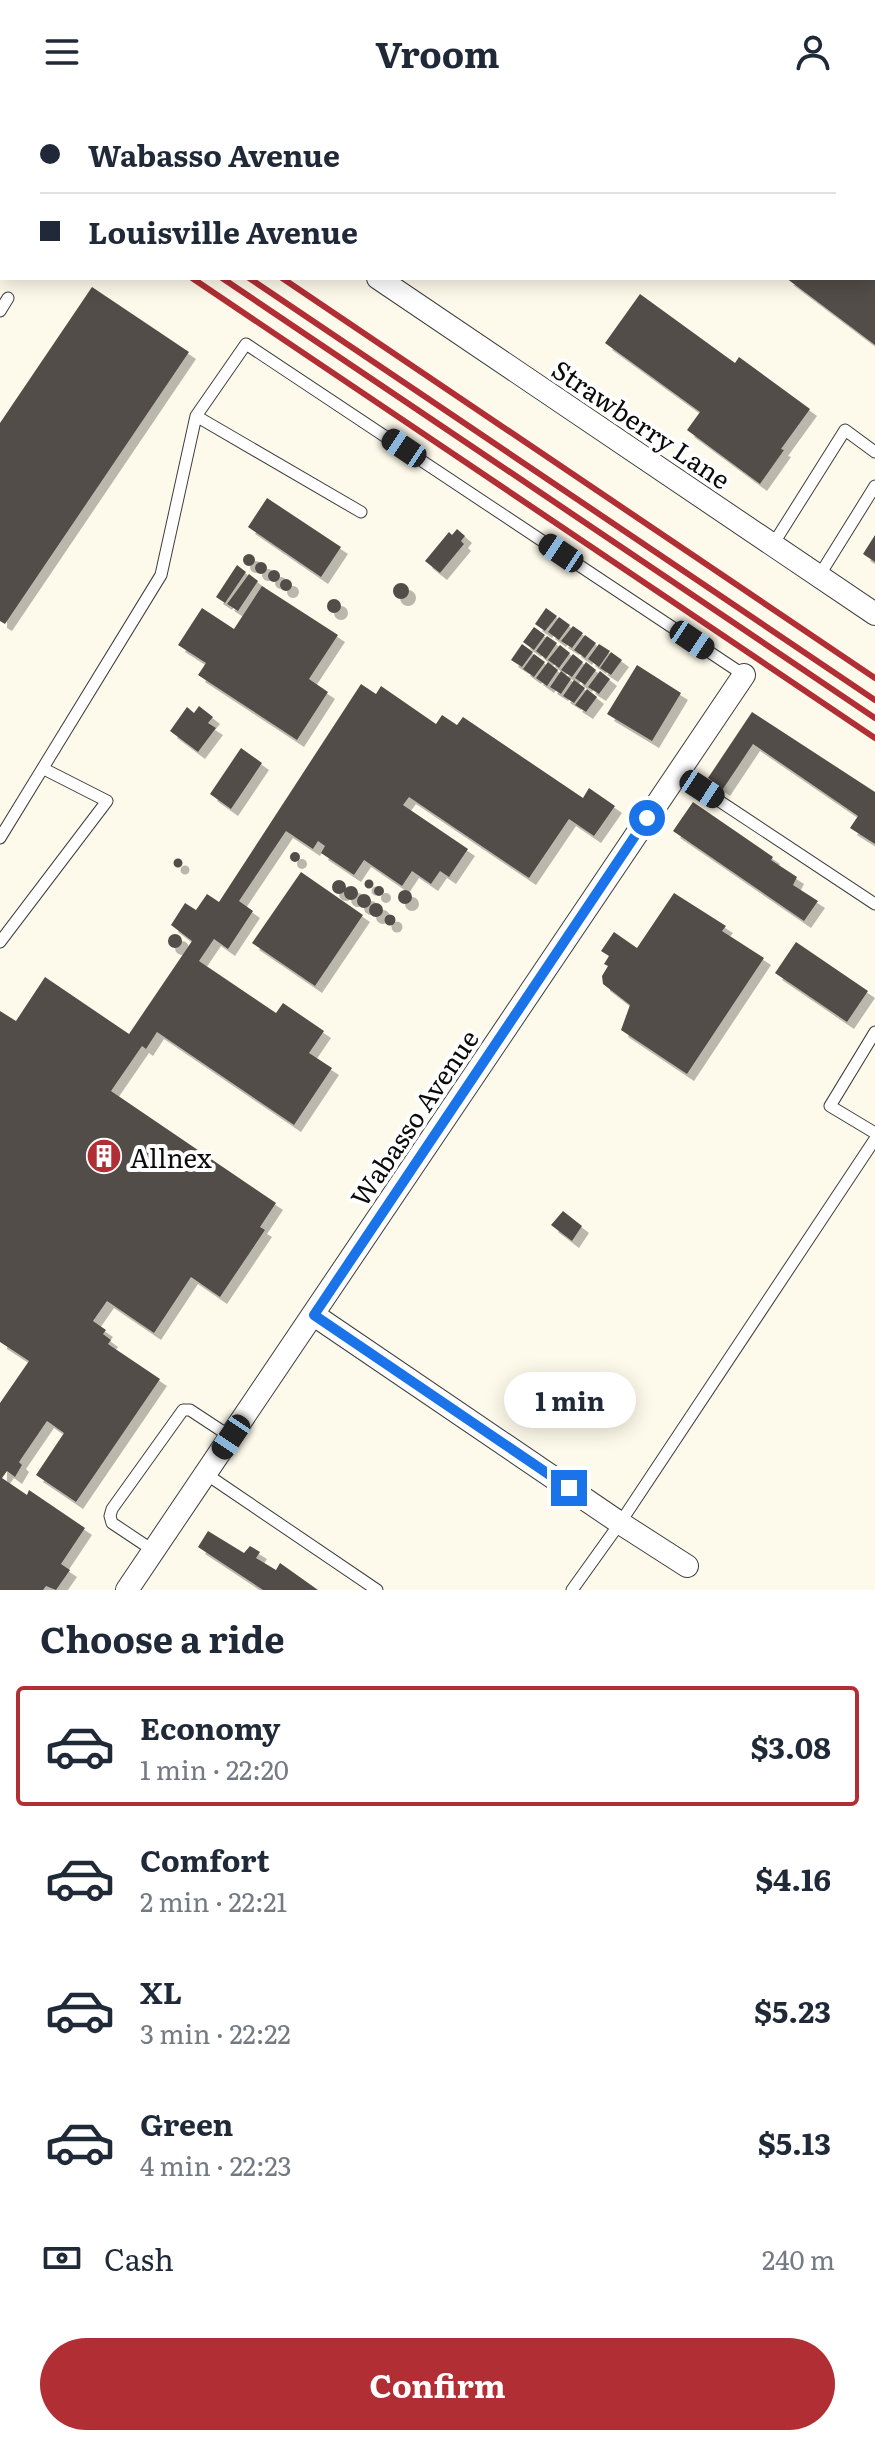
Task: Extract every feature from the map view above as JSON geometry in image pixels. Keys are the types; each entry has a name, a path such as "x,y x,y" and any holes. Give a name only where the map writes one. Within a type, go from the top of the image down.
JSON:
{"street":[{"name":"Strawberry Lane","path":"381,280 875,614"},
{"name":"Wabasso Avenue","path":"127,1590 744,675"},
{"path":"314,1315 687,1566"}],"lane":[{"path":"0,311 8,298"},
{"path":"0,838 161,575 196,416 246,344 744,675"},
{"path":"196,416 361,512"},
{"path":"772,546 845,430 875,452"},
{"path":"819,576 875,486"},
{"path":"0,942 107,801 44,769"},
{"path":"677,773 875,904"},
{"path":"875,1032 830,1106 875,1133"},
{"path":"572,1590 620,1523 875,1139"},
{"path":"154,1551 112,1523 112,1509 183,1410 190,1410 231,1437"},
{"path":"206,1474 377,1590"}],"building":[{"path":"789,280 875,280 875,345"},
{"path":"92,287 189,352 5,624 0,621 0,423"},
{"path":"640,294 735,363 739,357 810,409 760,484 687,430 700,412 605,343"},
{"path":"267,498 341,547 321,577 248,527"},
{"path":"457,529 465,536 461,541 464,544 440,573 425,561 449,532 452,535"},
{"path":"875,535 875,562 863,554"},
{"path":"249,554 255,560 249,566 243,560"},
{"path":"261,562 267,568 261,574 255,568"},
{"path":"237,565 246,572 225,603 216,597"},
{"path":"274,570 280,576 274,582 268,576"},
{"path":"249,574 258,581 238,611 227,604"},
{"path":"286,579 292,585 286,591 280,585"},
{"path":"401,583 409,591 401,599 393,591"},
{"path":"262,586 338,635 309,679 328,692 297,740 198,675 206,663 178,645 202,608 234,629"},
{"path":"334,599 341,606 334,613 327,606"},
{"path":"546,608 557,616 545,631 535,624"},
{"path":"559,617 570,625 559,640 548,632"},
{"path":"573,626 583,633 572,648 561,641"},
{"path":"534,627 545,635 534,650 523,642"},
{"path":"585,635 596,643 585,658 574,650"},
{"path":"547,636 557,643 546,659 536,651"},
{"path":"522,644 533,652 522,667 511,660"},
{"path":"599,644 610,651 599,667 588,659"},
{"path":"560,645 570,653 559,668 548,660"},
{"path":"611,652 622,660 611,675 600,668"},
{"path":"534,654 545,662 534,677 523,669"},
{"path":"573,654 583,662 572,677 561,670"},
{"path":"548,662 558,670 547,686 536,678"},
{"path":"586,662 596,670 585,685 575,678"},
{"path":"637,665 681,693 652,741 607,714"},
{"path":"561,671 571,679 561,694 550,687"},
{"path":"600,671 610,679 599,694 588,687"},
{"path":"574,680 585,688 574,703 563,696"},
{"name":"Allnex","path":"361,684 376,694 381,686 436,724 442,715 457,725 463,717 583,798 589,788 615,806 594,836 569,819 529,878 409,797 403,805 468,849 449,877 440,871 431,884 412,871 402,886 364,860 354,875 321,853 325,846 318,841 313,849 286,831 239,901 253,911 228,949 214,939 199,961 276,1013 283,1003 324,1031 309,1053 332,1068 294,1125 157,1032 146,1049 142,1046 111,1091 276,1203 260,1227 265,1230 220,1297 191,1277 154,1333 107,1301 93,1321 106,1330 103,1334 111,1340 108,1344 160,1379 76,1502 36,1475 64,1433 47,1421 19,1462 22,1465 15,1477 7,1471 2,1478 27,1495 29,1490 85,1528 61,1564 70,1570 56,1590 46,1586 43,1590 0,1590 0,1403 29,1361 0,1342 0,1011 16,1021 45,977 129,1034 192,941 171,925 185,903 196,910 207,894 219,902"},
{"path":"587,689 597,697 586,712 575,705"},
{"path":"199,706 213,717 208,723 216,728 198,752 170,731 187,707 194,713"},
{"path":"752,712 875,792 875,844 850,828 858,816 753,744 723,789 708,778"},
{"path":"241,748 262,763 231,809 210,794"},
{"path":"693,802 797,877 793,885 818,901 804,921 673,831"},
{"path":"295,852 300,857 295,862 290,857"},
{"path":"178,858 183,863 178,868 173,863"},
{"path":"301,872 363,915 315,986 252,943"},
{"path":"369,879 374,884 369,889 364,884"},
{"path":"339,880 346,887 339,894 332,887"},
{"path":"351,886 358,893 351,900 344,893"},
{"path":"379,886 384,891 379,896 374,891"},
{"path":"405,890 412,897 405,904 398,897"},
{"path":"674,893 726,926 722,931 764,958 687,1074 621,1030 630,1005 603,984 602,976 609,956 601,951 614,932 637,948"},
{"path":"364,894 371,901 364,908 357,901"},
{"path":"376,903 383,910 376,917 369,910"},
{"path":"390,914 396,920 390,926 384,920"},
{"path":"175,934 182,941 175,948 168,941"},
{"path":"796,942 868,991 847,1022 775,973"},
{"path":"563,1211 582,1226 572,1241 551,1225"},
{"path":"208,1531 244,1553 250,1546 260,1552 256,1558 276,1570 280,1563 318,1590 263,1590 198,1547"}],"railway":[{"path":"195,280 875,738"},
{"path":"225,280 875,718"},
{"path":"252,280 875,700"},
{"path":"285,280 875,678"}],"place":[{"name":"Allnex","path":"104,1156"}],"route":[{"path":"569,1488 314,1315 647,818"}]}
